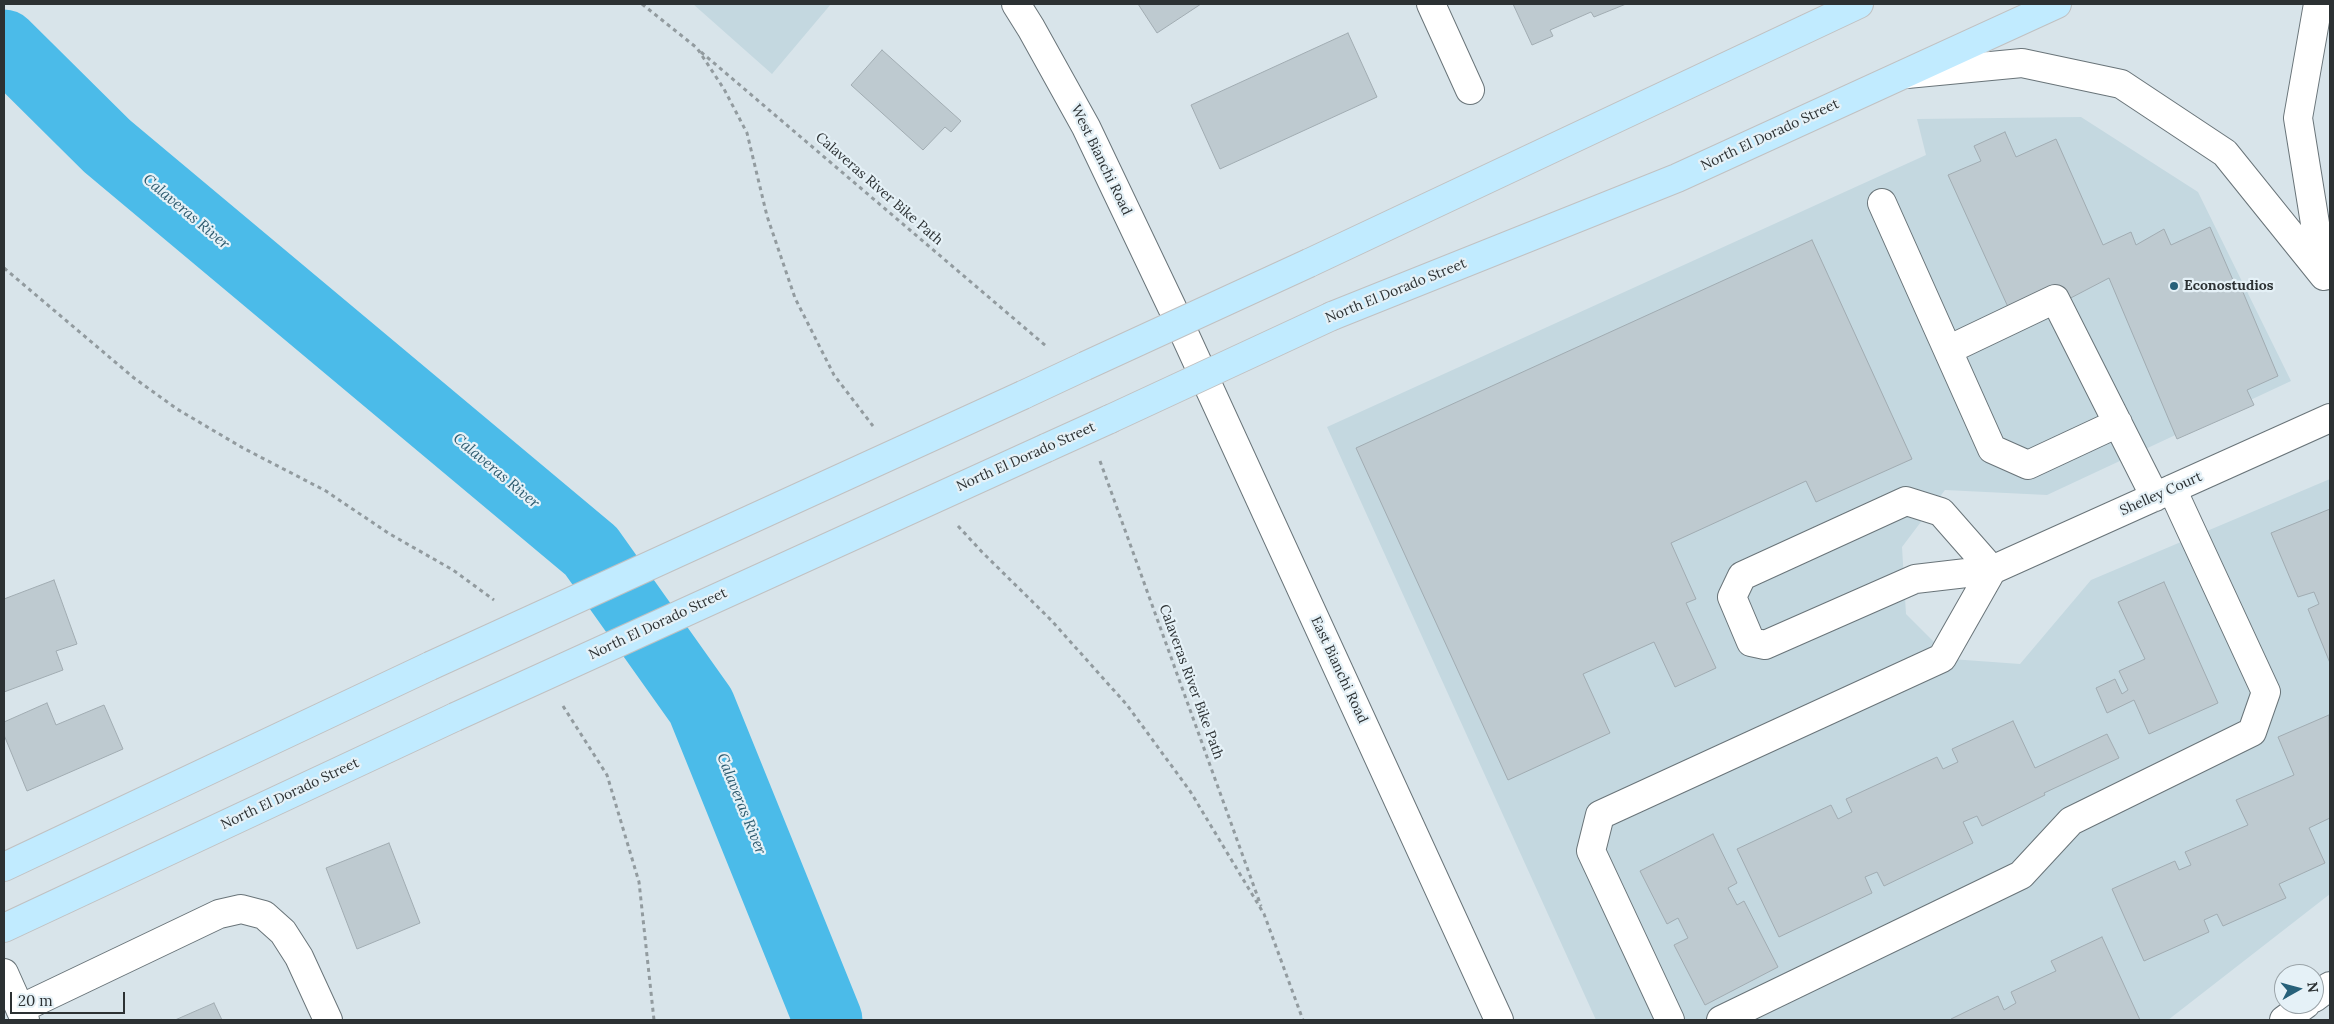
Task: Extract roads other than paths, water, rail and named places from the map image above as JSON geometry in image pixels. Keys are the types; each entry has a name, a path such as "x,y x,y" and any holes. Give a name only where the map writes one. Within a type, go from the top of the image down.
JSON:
{"main road":[{"path":"4,867 430,666 1309,263 1859,4"},
{"name":"North El Dorado Street","path":"4,928 455,717 1332,316 1677,178 2057,4"}],"street":[{"name":"West Bianchi Road","path":"1016,4 1032,28 1086,127 1178,320"},
{"path":"1431,4 1470,90"},
{"path":"2318,4 2298,118 2327,283"},
{"path":"1904,74 2022,63 2120,84 2225,153 2327,283"},
{"path":"1882,203 1992,449 2028,465 2118,423"},
{"path":"1721,1020 2021,875 2071,821 2252,732 2266,692 2163,493 2118,423 2055,299 1948,350"},
{"name":"East Bianchi Road","path":"1178,320 1499,1020"},
{"name":"Shelley Court","path":"1992,570 1941,512 1906,501 1742,576 1732,597 1751,642 1765,645 1915,579 1992,570 2330,418"},
{"path":"1670,1020 1591,851 1600,815 1942,658 1992,570"},
{"path":"4,973 22,1015 220,914 241,909 264,916 283,932 299,957 328,1020"}],"waterway":[{"name":"Calaveras River","path":"4,44 107,146 591,551 701,706 828,1020"}],"place":[{"name":"Econostudios","path":"2174,286"}]}
